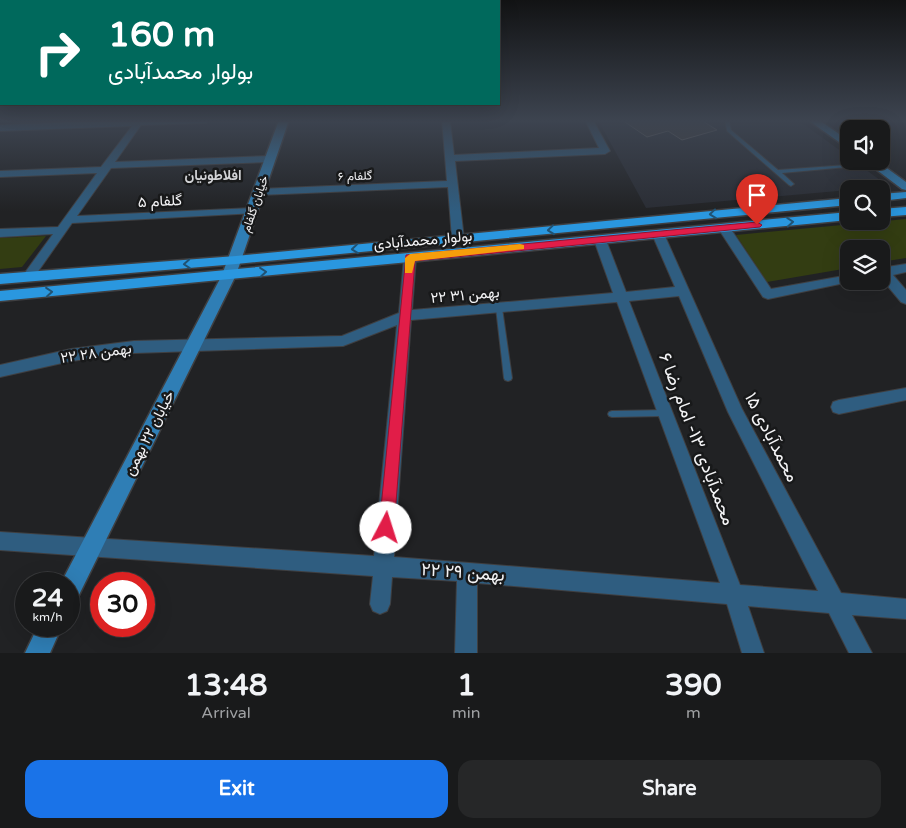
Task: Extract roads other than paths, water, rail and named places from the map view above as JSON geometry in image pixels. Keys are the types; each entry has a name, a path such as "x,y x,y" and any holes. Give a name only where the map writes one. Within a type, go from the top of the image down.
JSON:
{"main road":[{"path":"890,197 906,195"},
{"name":"بولوار محمدآبادی","path":"0,296 458,239 840,202"},
{"path":"746,211 757,225"},
{"path":"890,212 906,211"},
{"name":"بولوار محمدآبادی","path":"0,279 410,258 840,217"}],"street":[{"path":"28,277 118,150"},
{"name":"خیابان گلفام","path":"232,268 273,150"},
{"path":"449,150 458,239"},
{"path":"450,158 605,150"},
{"path":"0,174 270,160"},
{"path":"882,170 906,187"},
{"name":"گلفام ۶","path":"259,192 452,184"},
{"name":"گلفام ۵","path":"68,220 252,211"},
{"path":"724,228 768,294 840,281"},
{"path":"0,233 61,230"},
{"name":"محمدآبادی ۱۵","path":"658,234 736,412 861,653"},
{"name":"محمدآبادی ۱۳- امام رضا ۶","path":"600,240 734,594 753,653"},
{"path":"380,604 410,258"},
{"name":"خیابان ۲۲ بهمن","path":"78,572 232,268"},
{"path":"890,271 906,268"},
{"path":"890,281 906,299"},
{"name":"۲۲ بهمن ۳۱","path":"193,345 343,341 405,316 684,292"},
{"name":"۲۲ بهمن ۲۸","path":"0,371 80,354 134,347 193,345"},
{"path":"839,407 906,394"},
{"name":"۲۲ بهمن ۲۹","path":"0,541 468,572 835,603"},
{"path":"466,653 468,572"},
{"path":"835,603 906,609"},
{"path":"37,653 45,637"}],"lane":[{"path":"752,150 791,184"},
{"path":"777,172 840,167"},
{"path":"498,308 508,378"},
{"path":"612,414 666,413"}],"district":[{"name":"افلاطونیان","path":"213,175"}]}
